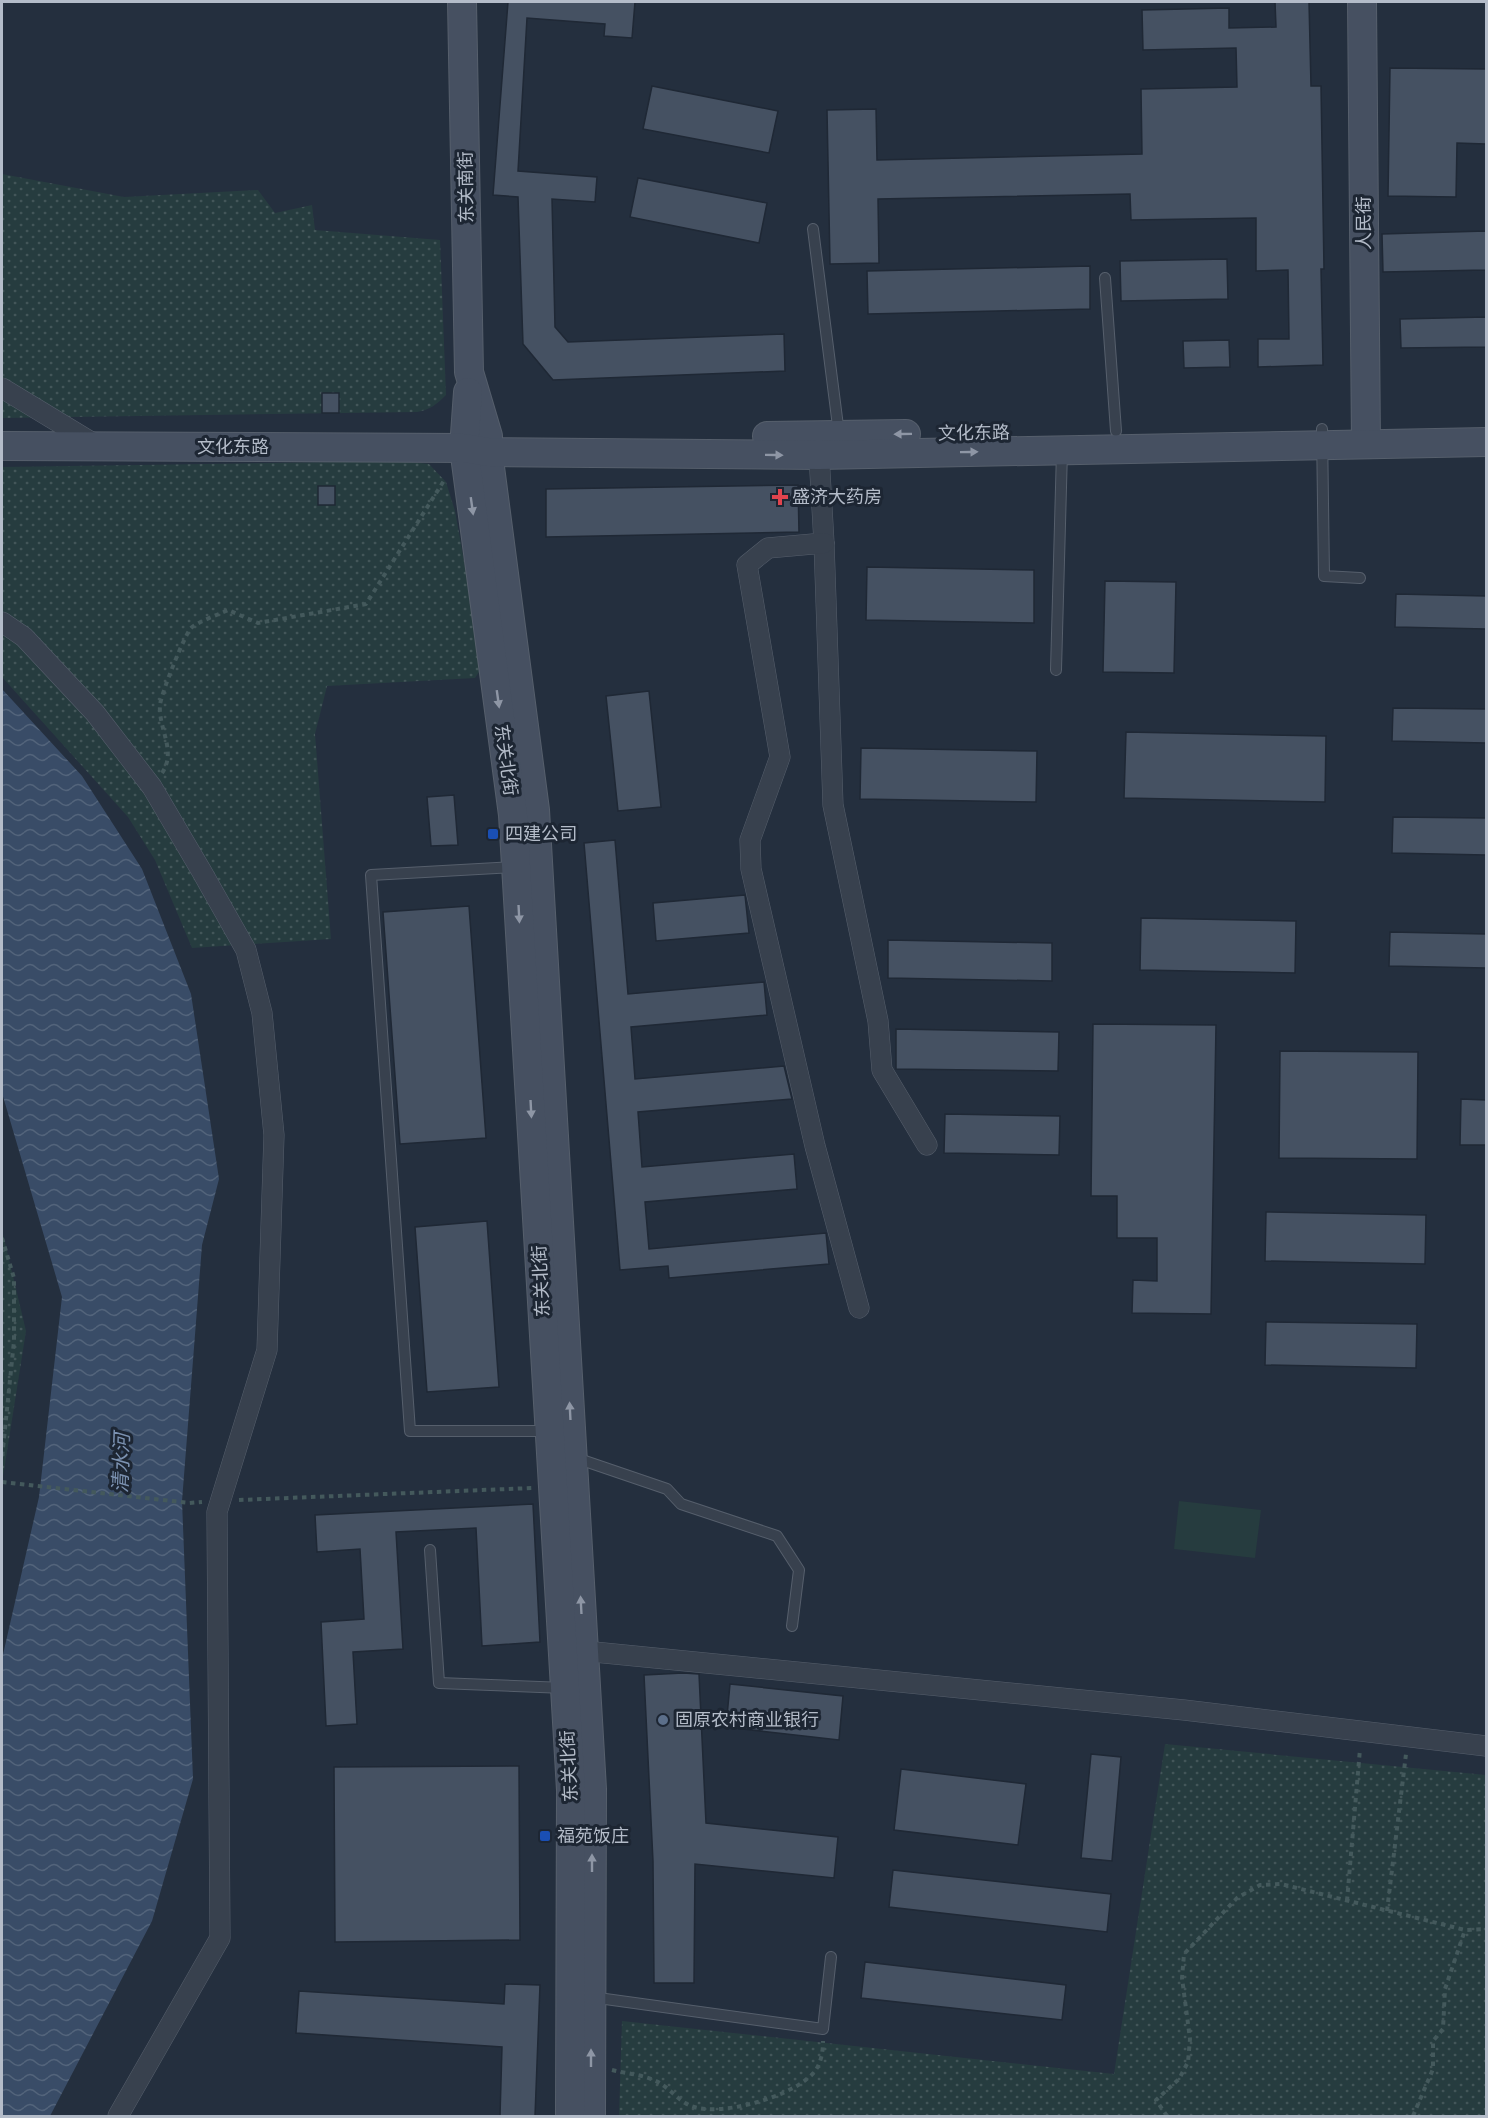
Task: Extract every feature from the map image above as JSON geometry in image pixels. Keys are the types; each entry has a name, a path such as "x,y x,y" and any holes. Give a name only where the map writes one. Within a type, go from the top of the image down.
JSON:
{"main road":[{"name":"东关南街","path":"462,2 469,372 480,445"},
{"name":"人民街","path":"1362,2 1366,436"},
{"name":"文化东路","path":"1366,436 1486,424"},
{"name":"文化东路","path":"480,445 546,438 1116,431 1323,437"},
{"name":"文化东路","path":"2,446 480,445 819,455 1062,450 1366,436 1486,442"},
{"name":"东关北街","path":"480,445 513,814 571,1790 570,2116"},
{"name":"东关北街","path":"480,445 535,810 592,1790 591,2116"}],"street":[{"path":"2,388 98,447"},
{"path":"819,455 833,805 878,1021 882,1071 927,1144"},
{"path":"824,543 768,548 747,565 780,757 750,840 751,869 814,1146 859,1308"},
{"path":"2,622 24,638 95,713 152,787 246,950 262,1013 274,1134 267,1350 217,1512 220,1938 117,2116"},
{"path":"584,1651 1184,1710 1486,1746"}],"lane":[{"path":"813,229 839,435"},
{"path":"1105,278 1116,431"},
{"path":"1323,437 1324,576 1360,578"},
{"path":"1056,670 1062,450"},
{"path":"516,867 370,875 410,1431 550,1431"},
{"path":"573,1457 667,1489 681,1504 777,1536 799,1570 792,1626"},
{"path":"430,1550 439,1683 565,1688"},
{"path":"591,1997 823,2029 831,1957"}],"path":[{"path":"152,787 167,766 168,753 160,706 168,676 191,628 228,610 258,623 366,604 446,477"},
{"path":"2,1238 14,1278 14,1341 2,1458"},
{"path":"2,1482 189,1503 553,1487"},
{"path":"1347,1901 1361,1731"},
{"path":"1387,1911 1408,1736"},
{"path":"1167,2116 1156,2100 1179,2079 1188,2062 1190,2039 1182,1978 1184,1954 1237,1898 1260,1885 1281,1884 1465,1930 1486,1929"},
{"path":"1413,2116 1432,2069 1433,2041 1443,2029 1445,1989 1465,1930"},
{"path":"591,2066 660,2083 690,2106 724,2110 786,2092 810,2078 823,2058 823,2029"}],"green space":[{"path":"2,174 124,197 258,190 275,213 312,205 315,230 440,240 446,395 433,406 417,412 2,418"},
{"path":"402,461 429,464 446,482 455,511 483,666 475,678 327,686 315,734 331,939 192,948 155,860 128,817 2,677 2,467"},
{"path":"2,1230 26,1331 2,1483"},
{"path":"1179,1501 1261,1510 1255,1558 1174,1549"},
{"path":"1165,1744 1486,1775 1486,2116 619,2116 622,2021 1114,2074"}],"water":[{"name":"清水河","path":"2,689 82,776 142,869 191,994 219,1179 202,1245 182,1501 193,1779 152,1921 50,2116 2,2116 2,1659 39,1497 62,1297 2,1093"}],"building":[{"path":"508,2 635,2 632,38 604,36 605,24 527,18 518,171 597,177 595,202 552,199 555,327 568,342 784,334 785,371 553,380 523,344 518,197 493,195"},
{"path":"1275,2 1309,2 1311,86 1321,86 1323,365 1258,367 1258,339 1289,339 1288,270 1256,271 1256,218 1131,220 1130,194 878,199 879,263 830,264 827,110 876,109 877,160 1142,154 1141,89 1237,87 1236,48 1143,50 1142,10 1229,8 1229,28 1276,27"},
{"path":"1390,68 1486,69 1486,144 1457,143 1456,197 1388,196"},
{"path":"652,86 778,111 769,153 643,129"},
{"path":"638,178 767,203 759,243 630,217"},
{"path":"1486,231 1486,270 1383,272 1382,234"},
{"path":"1227,259 1228,299 1121,301 1120,261"},
{"path":"1090,266 1090,309 868,314 867,271"},
{"path":"1486,317 1486,347 1401,348 1400,319"},
{"path":"1229,340 1230,367 1184,368 1183,341"},
{"path":"322,393 339,393 339,413 322,413"},
{"path":"798,485 799,532 546,537 546,489"},
{"path":"318,486 335,486 335,505 318,505"},
{"path":"867,567 1034,570 1034,623 866,620"},
{"path":"1105,581 1176,582 1174,673 1103,672"},
{"path":"1396,594 1486,596 1486,629 1395,627"},
{"path":"649,691 661,807 618,811 606,696"},
{"path":"1393,708 1486,709 1486,743 1392,741"},
{"path":"1126,732 1326,736 1325,802 1124,798"},
{"path":"861,748 1037,751 1036,802 860,799"},
{"path":"454,795 458,845 431,846 427,797"},
{"path":"1393,817 1486,818 1486,855 1392,853"},
{"path":"615,840 628,994 764,982 767,1015 631,1027 635,1079 784,1066 792,1099 638,1112 642,1167 794,1154 797,1189 645,1202 649,1249 826,1233 829,1264 669,1278 668,1266 620,1270 584,843"},
{"path":"745,895 749,933 656,941 653,903"},
{"path":"469,906 486,1138 400,1144 383,912"},
{"path":"1141,918 1296,921 1295,973 1140,970"},
{"path":"1390,932 1486,934 1486,968 1389,966"},
{"path":"888,940 1052,943 1052,981 888,978"},
{"path":"1093,1024 1216,1025 1211,1314 1132,1313 1133,1280 1157,1281 1157,1238 1117,1238 1117,1196 1091,1196"},
{"path":"896,1029 1059,1032 1058,1071 896,1069"},
{"path":"1280,1051 1418,1052 1417,1159 1279,1158"},
{"path":"1461,1099 1486,1100 1486,1145 1460,1145"},
{"path":"945,1114 1060,1116 1059,1155 944,1153"},
{"path":"1266,1212 1426,1215 1425,1264 1265,1261"},
{"path":"487,1221 499,1387 427,1392 415,1227"},
{"path":"1266,1322 1417,1324 1416,1368 1265,1365"},
{"path":"533,1504 540,1642 482,1646 476,1528 396,1532 403,1649 353,1652 357,1724 326,1726 321,1622 364,1619 360,1549 317,1552 315,1515"},
{"path":"699,1674 706,1823 838,1837 834,1878 695,1864 694,1983 654,1983 653,1861 644,1675"},
{"path":"730,1684 843,1696 839,1740 726,1727"},
{"path":"1091,1754 1121,1757 1112,1861 1081,1858"},
{"path":"519,1766 520,1940 335,1942 334,1767"},
{"path":"901,1769 1026,1784 1018,1845 894,1830"},
{"path":"893,1870 1111,1894 1107,1932 889,1907"},
{"path":"865,1962 1066,1985 1062,2020 861,1998"},
{"path":"505,1984 540,1985 535,2116 500,2116 502,2047 296,2033 299,1991 504,2004"}],"place":[{"name":"盛济大药房","path":"780,497"},
{"name":"四建公司","path":"493,834"},
{"name":"固原农村商业银行","path":"663,1720"},
{"name":"福苑饭庄","path":"545,1836"}]}
